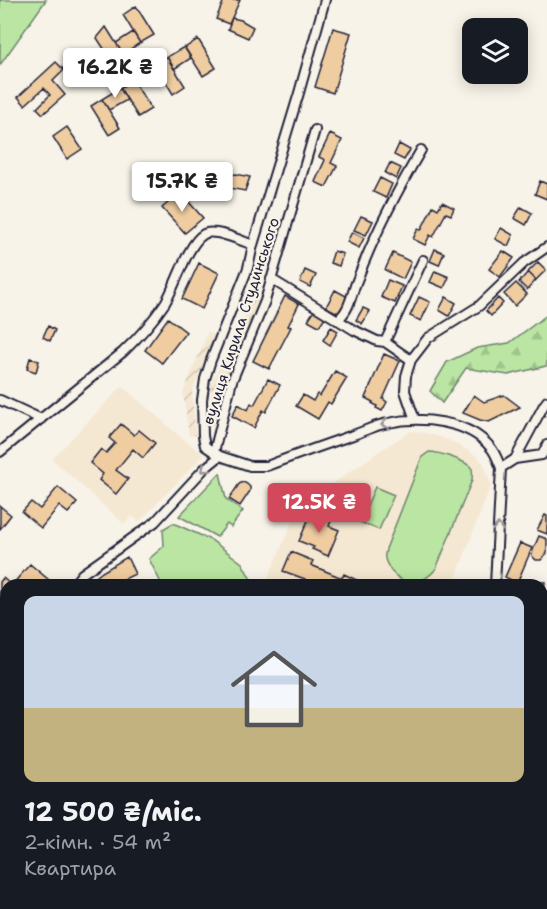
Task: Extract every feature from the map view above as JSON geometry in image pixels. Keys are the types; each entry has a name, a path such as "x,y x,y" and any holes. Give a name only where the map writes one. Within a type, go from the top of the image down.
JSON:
{"street":[{"path":"326,0 248,268 211,360 203,389 205,446 217,454 259,467 387,423 415,420 441,421 462,429 481,438 490,447 501,468 495,579"},
{"name":"вулиця Кирила Студинського","path":"217,454 232,381 265,301 315,130"},
{"path":"337,320 346,310 374,239 421,150"},
{"path":"0,453 140,336 166,301 190,251 204,234 219,233 253,245"},
{"path":"415,420 405,391 406,376 411,360 428,338 479,306 524,262 547,247"},
{"path":"385,342 423,260"},
{"path":"271,279 354,330 385,342 411,360"},
{"path":"0,400 41,418"},
{"path":"515,459 547,401"},
{"path":"501,468 515,459 542,455 547,445"},
{"path":"78,579 154,522 217,454"}],"shaded area":[{"path":"256,294 262,297 225,381 214,426 210,425 211,384"},
{"path":"208,332 215,335 192,392 196,435 189,436 183,393"},
{"path":"122,386 204,455 139,522 132,516 124,524 52,459"},
{"path":"411,431 431,434 451,441 477,456 484,464 491,485 455,579 268,579 299,506 314,491 331,485"}],"green space":[{"path":"0,0 46,0 0,65"},
{"path":"547,315 546,366 508,375 466,368 442,403 430,391 447,362 477,348 509,343"},
{"path":"429,452 459,460 472,469 472,480 436,569 423,579 400,579 391,571 386,561 386,549 422,457"},
{"path":"220,473 226,499 243,511 231,527 227,524 217,537 179,516"},
{"path":"375,487 394,495 379,530 360,522"},
{"path":"173,523 211,540 242,563 251,579 159,579 149,559 164,546 163,529"}],"building":[{"path":"224,0 240,0 229,24 216,19"},
{"path":"136,6 154,35 140,43 123,15"},
{"path":"232,18 253,27 248,38 228,29"},
{"path":"106,27 123,54 112,61 97,38"},
{"path":"333,28 351,33 333,93 315,87"},
{"path":"133,32 140,43 123,54 116,43"},
{"path":"198,39 216,68 203,76 185,48"},
{"path":"184,47 191,58 174,69 167,57"},
{"path":"167,57 185,86 173,94 155,64"},
{"path":"56,62 64,70 53,81 65,95 43,114 37,108 50,95 44,88 25,105 18,97"},
{"path":"133,80 151,109 138,117 120,88"},
{"path":"120,88 127,100 109,110 102,99"},
{"path":"102,99 120,128 109,135 91,106"},
{"path":"67,127 82,149 67,159 53,137"},
{"path":"330,134 342,140 331,163 337,166 326,187 315,182 325,160 319,157"},
{"path":"399,144 410,150 404,160 394,155"},
{"path":"390,163 401,168 396,179 385,173"},
{"path":"236,174 250,177 245,191 224,187 221,199 203,195 207,177 225,182 226,176"},
{"path":"380,178 392,184 386,198 373,192"},
{"path":"540,181 547,184 547,199 535,194"},
{"path":"180,192 203,218 185,233 162,208"},
{"path":"442,202 454,208 451,215 446,213 433,237 430,235 425,245 413,239 418,229 421,230 433,206 438,209"},
{"path":"521,207 532,213 526,225 514,218"},
{"path":"361,216 373,221 366,235 354,230"},
{"path":"501,228 513,235 508,246 495,239"},
{"path":"352,232 364,238 359,248 347,242"},
{"path":"435,249 444,253 439,265 430,261"},
{"path":"334,251 343,254 339,266 330,263"},
{"path":"503,251 514,258 500,277 489,269"},
{"path":"393,253 411,262 403,279 385,270"},
{"path":"538,262 546,270 536,280 528,272"},
{"path":"199,263 219,273 202,309 182,299"},
{"path":"305,270 316,275 310,287 300,282"},
{"path":"435,271 449,277 444,288 430,282"},
{"path":"528,272 536,280 527,290 519,282"},
{"path":"388,280 402,286 395,303 381,297"},
{"path":"516,283 527,294 515,306 504,294"},
{"path":"335,290 348,297 340,314 326,307"},
{"path":"285,296 299,304 288,326 291,327 269,369 253,361"},
{"path":"419,297 430,302 421,321 410,316"},
{"path":"446,297 456,303 449,316 439,310"},
{"path":"498,298 503,303 491,316 486,311"},
{"path":"363,308 370,311 362,324 356,320"},
{"path":"315,309 326,316 319,326 308,320"},
{"path":"168,318 186,332 162,363 145,350"},
{"path":"48,326 55,330 50,341 43,337"},
{"path":"331,327 338,331 330,345 323,340"},
{"path":"384,354 400,361 383,399 387,402 382,411 365,398"},
{"path":"30,358 39,361 36,372 27,369"},
{"path":"335,371 347,378 331,404 328,402 318,419 296,406 303,395 313,401 317,394 320,396"},
{"path":"268,379 280,385 266,412 263,410 254,428 232,416 238,404 248,410 251,403 254,405"},
{"path":"474,395 484,402 504,395 520,407 489,422 480,420 463,413"},
{"path":"121,424 134,435 139,430 155,443 143,458 133,449 116,470 128,479 116,494 99,480 103,474 90,463 101,449 106,453 115,443 109,438"},
{"path":"243,482 250,487 250,491 240,506 229,499 239,484"},
{"path":"58,487 77,503 68,513 59,506 41,528 22,512 31,502 40,509"},
{"path":"342,497 353,503 350,510 339,505"},
{"path":"0,506 11,515 0,529"},
{"path":"312,511 332,519 329,526 339,530 328,556 299,541"},
{"path":"545,515 547,516 547,534 537,530"},
{"path":"539,536 547,539 547,553 541,560 536,560 532,556"},
{"path":"520,543 532,548 519,579 505,577"},
{"path":"291,552 313,561 311,565 342,578 344,574 354,579 305,579 283,571"},
{"path":"127,557 135,574 125,579 93,579"},
{"path":"30,564 48,579 17,579"}]}
